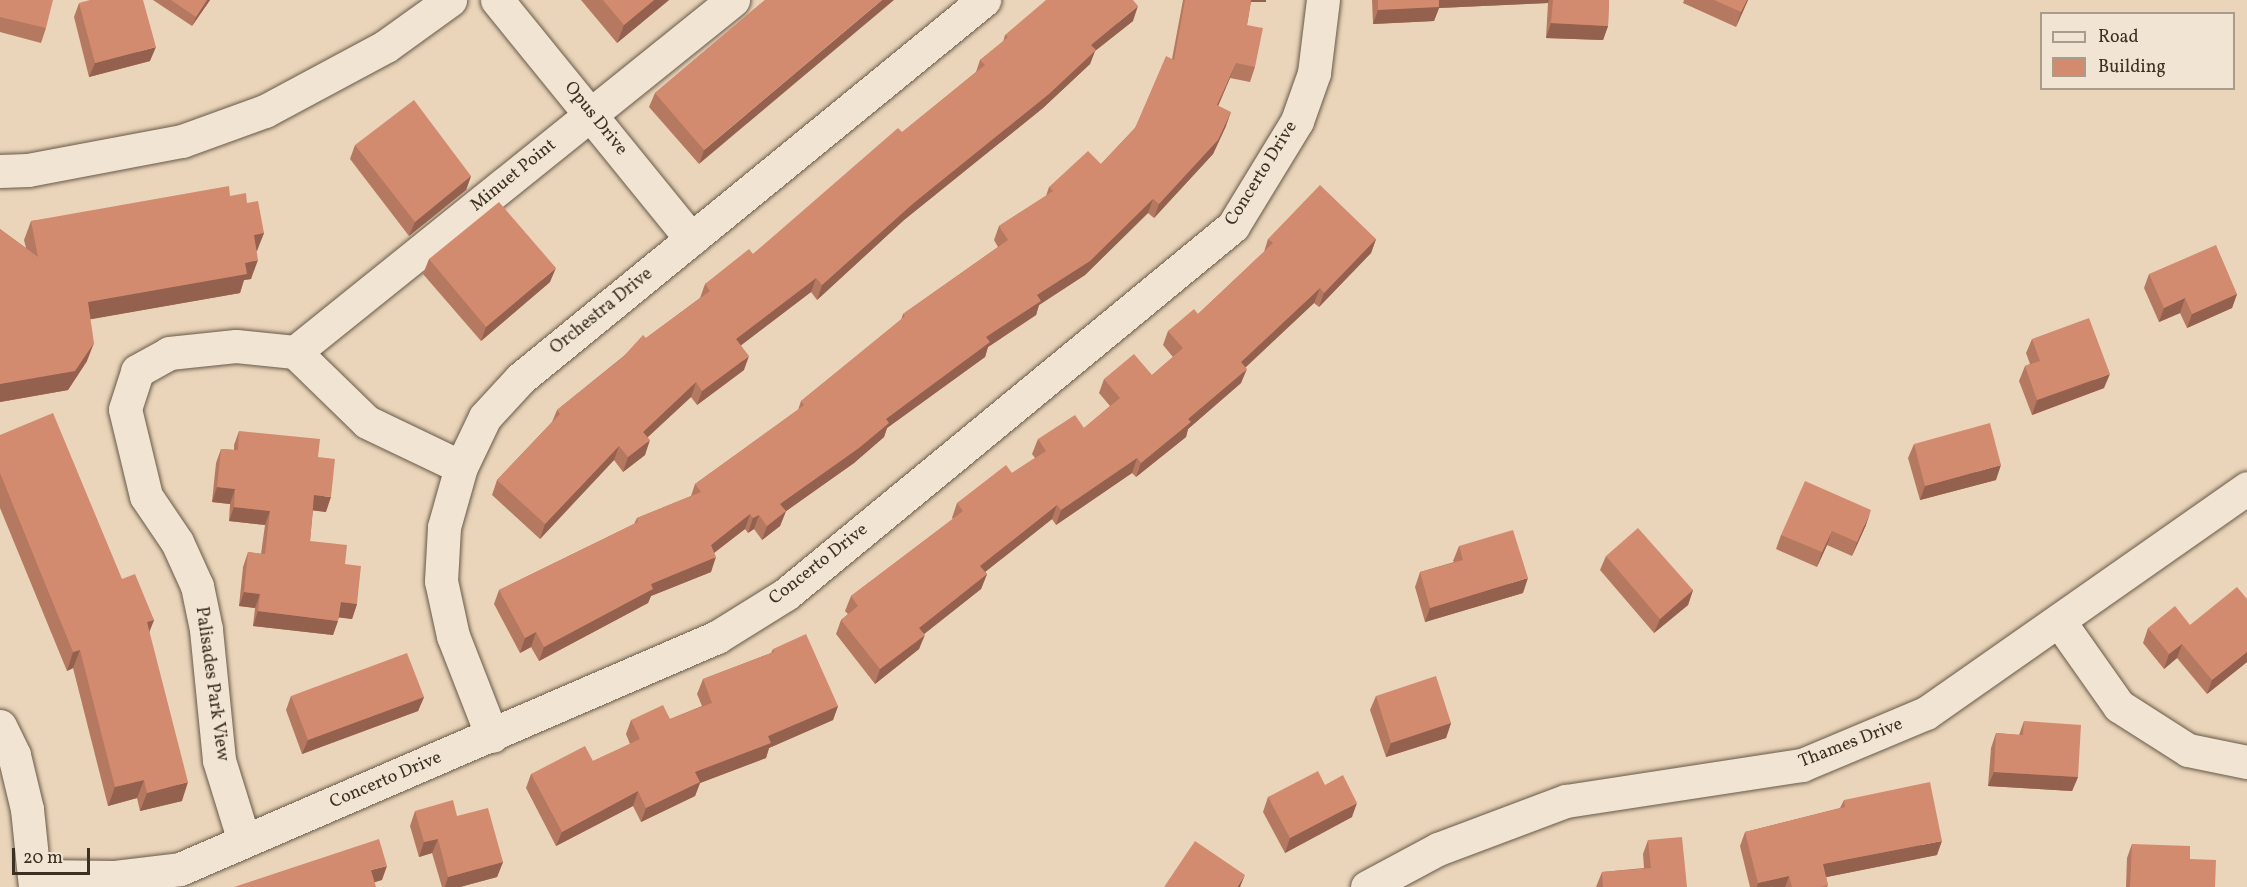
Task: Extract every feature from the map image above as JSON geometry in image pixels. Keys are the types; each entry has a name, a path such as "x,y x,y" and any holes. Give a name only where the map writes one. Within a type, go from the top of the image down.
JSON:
{"street":[{"path":"0,171 28,170 182,141 265,111 386,46 450,0"},
{"name":"Opus Drive","path":"497,0 691,239"},
{"name":"Minuet Point","path":"295,352 733,0"},
{"name":"Orchestra Drive","path":"492,736 453,636 441,581 444,527 461,467 485,417 521,378 984,0"},
{"name":"Concerto Drive","path":"35,881 116,877 180,868 492,736 717,637 786,594 1233,226 1297,121 1314,73 1323,0"},
{"name":"Palisades Park View","path":"244,842 219,760 206,629 197,586 177,542 146,495 125,409 137,370 169,353 236,346 295,352"},
{"path":"295,352 368,422 461,467"},
{"name":"Thames Drive","path":"1367,887 1438,849 1566,801 1802,765 1869,739 1926,713 2247,488"},
{"path":"2059,621 2120,706 2188,750 2247,762"},
{"path":"0,726 14,755 27,809 35,881"}],"building":[{"path":"0,0 53,0 46,28 0,17"},
{"path":"90,0 143,0 156,47 95,63 79,3"},
{"path":"171,0 207,0 196,17"},
{"path":"603,0 654,0 624,25"},
{"path":"765,0 882,0 704,150 655,93"},
{"path":"1046,0 1133,0 1138,6 1091,45 1096,50 1049,94 910,206 822,285 816,278 736,339 749,356 702,391 696,382 643,432 650,440 628,457 619,446 545,524 497,480 560,414 557,410 622,358 643,335 646,338 710,291 705,284 749,249 753,254 898,128 902,132 985,65 980,60 1008,37 1005,35"},
{"path":"1185,0 1251,0 1247,25 1263,28 1255,67 1236,63 1217,105 1231,112 1218,140 1159,204 1153,199 1090,261 1037,295 1041,301 986,337 990,342 886,419 889,423 859,448 780,504 786,511 767,526 759,515 753,518 750,514 711,545 716,557 651,584 653,589 544,647 536,632 525,638 499,590 638,522 637,518 701,492 695,484 804,405 801,401 905,316 903,314 1008,240 999,226 1053,191 1049,187 1088,151 1101,164 1135,128 1166,56 1174,60"},
{"path":"1378,0 1439,0 1439,7 1378,10"},
{"path":"1553,0 1609,0 1608,26 1551,23"},
{"path":"1714,0 1747,0 1741,12"},
{"path":"414,100 471,176 415,222 355,145"},
{"path":"1320,185 1376,239 1324,293 1320,288 1241,362 1247,369 1188,419 1191,422 1141,463 1137,458 1061,510 1057,505 980,566 987,574 919,628 925,635 880,669 841,620 858,606 851,596 963,511 957,503 1006,465 1012,473 1046,451 1038,439 1075,415 1084,428 1120,398 1104,379 1134,354 1152,375 1183,348 1168,331 1194,309 1198,314 1273,243 1268,239"},
{"path":"229,186 230,196 246,193 247,203 258,201 264,233 254,235 258,260 245,263 247,274 88,302 94,343 75,371 0,384 0,229 38,257 31,221"},
{"path":"499,202 556,268 486,327 429,259"},
{"path":"2216,245 2237,294 2192,314 2185,298 2164,308 2149,274"},
{"path":"2089,318 2110,374 2037,400 2025,366 2040,361 2032,339"},
{"path":"53,413 122,579 135,574 154,620 147,622 188,782 147,793 144,780 115,787 80,650 73,652 0,473 0,435"},
{"path":"1990,423 2001,465 1925,486 1914,444"},
{"path":"239,431 320,439 318,457 335,459 331,497 314,495 310,541 347,545 345,564 361,566 357,604 341,602 338,621 258,611 260,594 244,592 248,552 265,554 270,511 234,507 235,489 217,487 221,449 238,450"},
{"path":"1805,481 1871,510 1857,542 1832,531 1822,552 1781,535"},
{"path":"1638,528 1693,590 1660,619 1606,556"},
{"path":"1513,530 1528,578 1430,608 1420,572 1463,560 1459,546"},
{"path":"2237,587 2247,599 2247,652 2212,680 2182,644 2169,654 2148,628 2175,606 2190,625"},
{"path":"806,634 838,706 768,736 771,743 695,772 700,782 646,808 638,791 562,832 531,774 585,746 593,761 640,739 631,720 663,705 670,719 712,703 703,679 774,652 773,649"},
{"path":"407,653 424,697 308,740 291,696"},
{"path":"1436,676 1451,723 1391,743 1376,696"},
{"path":"2024,721 2081,725 2078,777 1994,772 1996,733 2023,735"},
{"path":"1318,771 1325,785 1343,775 1357,803 1290,838 1268,797"},
{"path":"1930,782 1942,841 1823,864 1828,885 1820,887 1792,887 1789,876 1758,883 1745,832 1845,807 1844,800"},
{"path":"453,800 457,816 488,808 503,862 448,877 438,839 424,842 415,811"},
{"path":"1682,837 1687,887 1603,887 1602,872 1651,868 1648,840"},
{"path":"379,839 387,866 371,870 376,887 234,887"},
{"path":"1195,841 1245,875 1237,887 1164,887"},
{"path":"2132,844 2190,846 2190,859 2216,860 2215,887 2130,887"}]}
